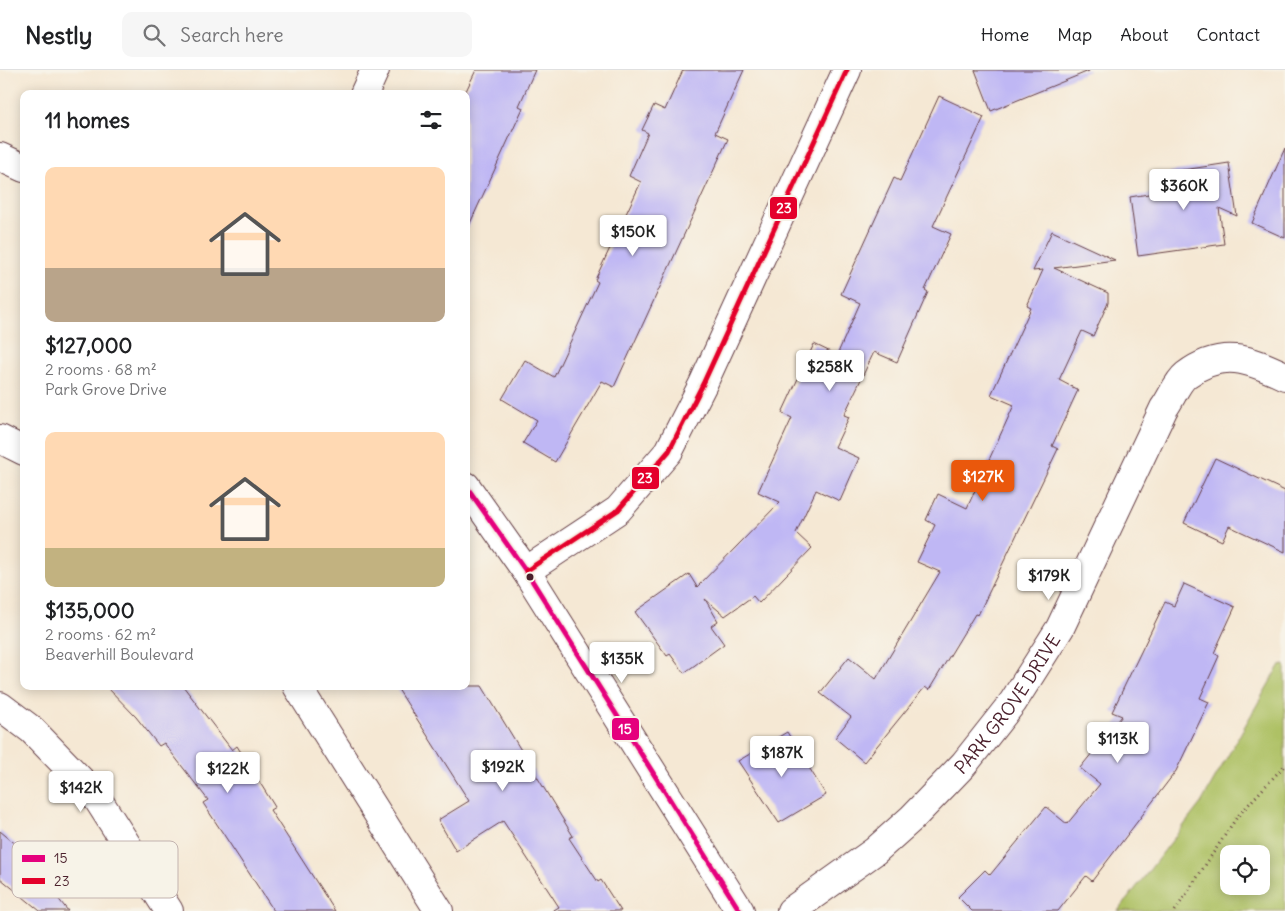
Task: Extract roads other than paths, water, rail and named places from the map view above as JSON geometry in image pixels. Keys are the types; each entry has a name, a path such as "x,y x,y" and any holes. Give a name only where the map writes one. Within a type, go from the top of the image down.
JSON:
{"street":[{"path":"366,90 375,70"},
{"path":"526,571 618,510 669,451 703,384 846,70"},
{"path":"0,157 20,166"},
{"name":"PARK GROVE DRIVE","path":"791,911 875,851 912,818 964,764 1013,702 1060,628 1164,408 1185,376 1219,358 1251,360 1285,376"},
{"path":"0,439 20,449"},
{"path":"470,492 526,571 740,911"},
{"path":"300,690 439,911"},
{"path":"0,706 32,730 95,795 124,841"},
{"path":"161,898 169,911"}]}
